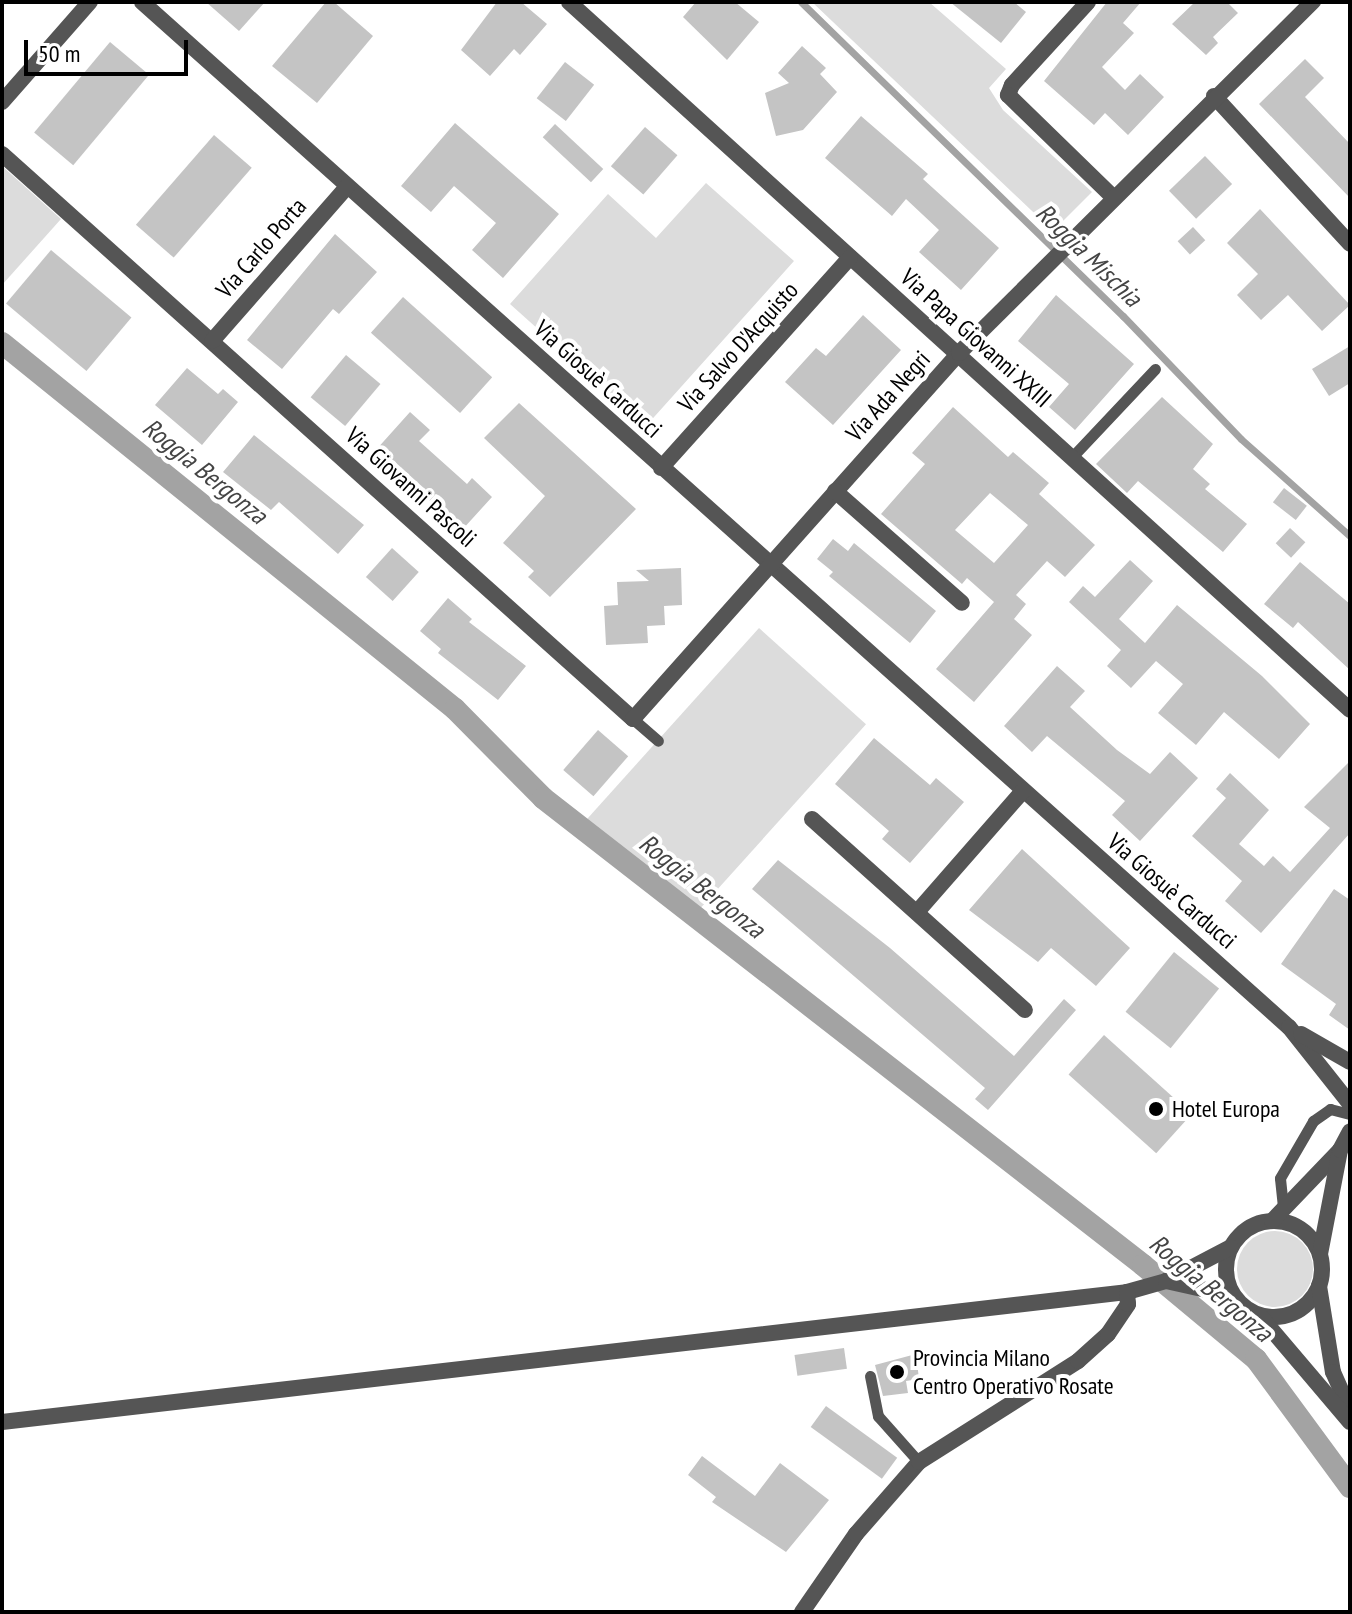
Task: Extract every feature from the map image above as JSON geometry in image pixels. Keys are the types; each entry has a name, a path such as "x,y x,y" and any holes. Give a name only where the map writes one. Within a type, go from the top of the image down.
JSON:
{"street":[{"path":"2,102 90,2"},
{"name":"Via Giosuè Carducci","path":"142,2 1289,1027 1350,1104"},
{"name":"Via Papa Giovanni XXIII","path":"569,2 1350,710"},
{"path":"1088,2 1012,85 1008,95 1112,196"},
{"name":"Via Ada Negri","path":"770,564 959,353 1063,245 1313,2"},
{"path":"1214,96 1350,244"},
{"name":"Via Giovanni Pascoli","path":"2,154 633,719"},
{"name":"Via Carlo Porta","path":"212,341 347,187"},
{"name":"Via Salvo D'Acquisto","path":"661,468 850,257"},
{"path":"835,491 962,603"},
{"path":"633,719 770,564"},
{"path":"917,912 1023,791"},
{"path":"812,819 1025,1010"},
{"name":"Via Giosuè Carducci","path":"1289,1027 1350,1062"},
{"path":"1350,1131 1340,1150 1320,1254 1319,1286 1333,1372 1350,1410"},
{"path":"2,1422 1127,1292 1166,1281 1231,1247 1248,1229 1272,1221 1340,1150"},
{"path":"1272,1221 1306,1234 1320,1254"},
{"path":"1231,1247 1226,1272 1233,1296"},
{"path":"1166,1281 1233,1296 1260,1316 1350,1422"},
{"path":"1260,1316 1298,1311 1319,1286"},
{"path":"802,1612 856,1534 919,1462 1078,1361 1108,1334 1128,1304 1127,1292"}],"lane":[{"path":"1072,457 1155,369"},
{"path":"633,719 658,741"},
{"path":"1283,1207 1280,1178 1313,1121 1330,1109 1350,1114"},
{"path":"870,1376 878,1416 919,1462"}],"shaded area":[{"path":"812,2 929,2 1006,69 989,88 1003,110 1092,192 1053,231"},
{"path":"2,166 61,219 2,285"},
{"path":"706,183 794,261 646,426 510,304 608,194 656,238"},
{"path":"759,628 866,724 689,921 582,825"},
{"path":"1275,1231 1289,1234 1302,1242 1310,1255 1313,1269 1310,1283 1302,1296 1289,1304 1275,1307 1261,1304 1248,1296 1240,1283 1237,1269 1240,1255 1248,1242 1261,1234"}],"building":[{"path":"206,2 265,2 239,31"},
{"path":"326,2 334,2 373,36 317,103 272,66"},
{"path":"497,2 521,2 547,24 520,55 514,49 490,76 461,50"},
{"path":"696,2 735,2 759,22 727,60 683,17"},
{"path":"950,2 1014,2 1026,12 1001,43"},
{"path":"1107,2 1141,2 1123,23 1134,33 1102,67 1125,90 1140,74 1164,97 1128,135 1105,113 1094,125 1044,81"},
{"path":"1195,2 1227,2 1238,13 1213,37 1218,43 1206,55 1172,24"},
{"path":"110,42 149,75 73,165 34,132"},
{"path":"802,46 826,68 820,74 837,92 803,130 776,136 765,93 789,83 778,73"},
{"path":"1305,59 1324,78 1305,97 1350,144 1350,198 1259,104"},
{"path":"565,62 594,85 566,121 537,98"},
{"path":"861,116 928,174 923,179 999,248 961,290 919,252 939,230 906,199 892,216 825,158"},
{"path":"455,123 559,214 503,278 472,250 496,223 454,186 431,212 401,186"},
{"path":"555,124 603,169 591,182 543,137"},
{"path":"645,127 677,155 643,194 611,166"},
{"path":"214,135 252,168 174,258 136,225"},
{"path":"1205,156 1232,184 1196,219 1169,191"},
{"path":"1260,209 1350,305 1322,331 1288,295 1261,320 1237,295 1258,274 1227,243"},
{"path":"1193,227 1205,240 1190,254 1178,241"},
{"path":"335,234 377,272 339,314 333,309 282,369 247,340"},
{"path":"51,250 131,317 86,371 6,304"},
{"path":"1056,295 1134,364 1075,430 1049,407 1069,384 1018,341"},
{"path":"403,297 492,377 460,413 371,333"},
{"path":"863,315 901,350 833,425 785,382 816,348 826,356"},
{"path":"1350,346 1350,383 1329,396 1312,369"},
{"path":"346,355 380,384 345,426 311,397"},
{"path":"187,368 218,394 223,389 238,402 202,445 155,405"},
{"path":"1162,397 1213,444 1193,469 1210,484 1205,489 1247,524 1223,552 1138,481 1127,493 1096,464"},
{"path":"519,403 636,509 550,597 528,577 534,571 503,543 545,496 484,438"},
{"path":"953,407 1008,457 1013,452 1049,483 1039,494 1095,545 1065,577 1047,561 1016,595 1026,604 1014,619 1032,635 974,702 936,669 994,602 967,578 962,584 881,514 925,464 912,453","holes":["990,493 1028,525 994,563 955,530"]},
{"path":"410,412 430,430 419,441 467,484 472,478 492,497 462,530 375,451"},
{"path":"254,435 364,525 338,554 279,502 271,510 223,472"},
{"path":"1284,488 1307,506 1296,520 1273,502"},
{"path":"1290,528 1305,542 1291,558 1276,543"},
{"path":"833,539 848,551 854,543 936,611 910,643 829,576 833,572 817,559"},
{"path":"392,548 419,572 393,601 366,577"},
{"path":"1130,560 1153,581 1119,619 1145,643 1177,605 1262,676 1310,724 1279,759 1224,712 1196,745 1158,713 1183,684 1156,661 1131,688 1107,666 1121,650 1069,602 1083,586 1095,597"},
{"path":"1300,562 1350,604 1350,670 1298,622 1293,628 1264,604"},
{"path":"681,568 682,605 664,606 665,625 647,626 648,643 606,645 604,606 618,605 617,582 649,581 636,570"},
{"path":"448,598 472,619 469,622 526,666 498,700 438,653 441,649 420,631"},
{"path":"1057,666 1085,691 1070,707 1117,750 1150,774 1170,752 1198,778 1140,841 1112,815 1125,801 1047,736 1032,752 1004,726"},
{"path":"598,730 628,756 593,796 563,770"},
{"path":"874,738 930,785 936,778 964,802 910,863 882,839 889,831 835,784"},
{"path":"1350,761 1350,833 1261,933 1225,901 1242,881 1192,836 1226,798 1216,789 1230,773 1269,810 1239,844 1264,866 1273,856 1290,872 1330,828 1304,807"},
{"path":"1022,849 1130,948 1096,986 1051,948 1038,962 969,910"},
{"path":"778,860 890,948 1014,1056 1064,999 1076,1010 988,1110 975,1099 985,1088 752,889"},
{"path":"1334,889 1350,900 1350,1030 1329,1015 1336,1004 1281,964"},
{"path":"1174,952 1219,989 1171,1048 1126,1012"},
{"path":"1104,1035 1192,1114 1156,1153 1069,1074"},
{"path":"844,1348 847,1369 797,1376 794,1355"},
{"name":"Provincia Milano Centro Operativo Rosate","path":"916,1354 919,1379 906,1381 908,1393 883,1396 875,1365"},
{"path":"826,1406 897,1458 882,1479 811,1427"},
{"path":"702,1456 755,1496 780,1463 829,1500 786,1552 712,1502 716,1497 688,1475"}],"waterway":[{"name":"Roggia Mischia","path":"801,2 1123,316 1241,439 1350,536"},
{"name":"Roggia Bergonza","path":"2,343 455,709 543,798 1143,1265 1256,1359 1350,1487"}],"place":[{"name":"Hotel Europa","path":"1156,1109"},
{"name":"Provincia Milano Centro Operativo Rosate","path":"897,1372"}]}
